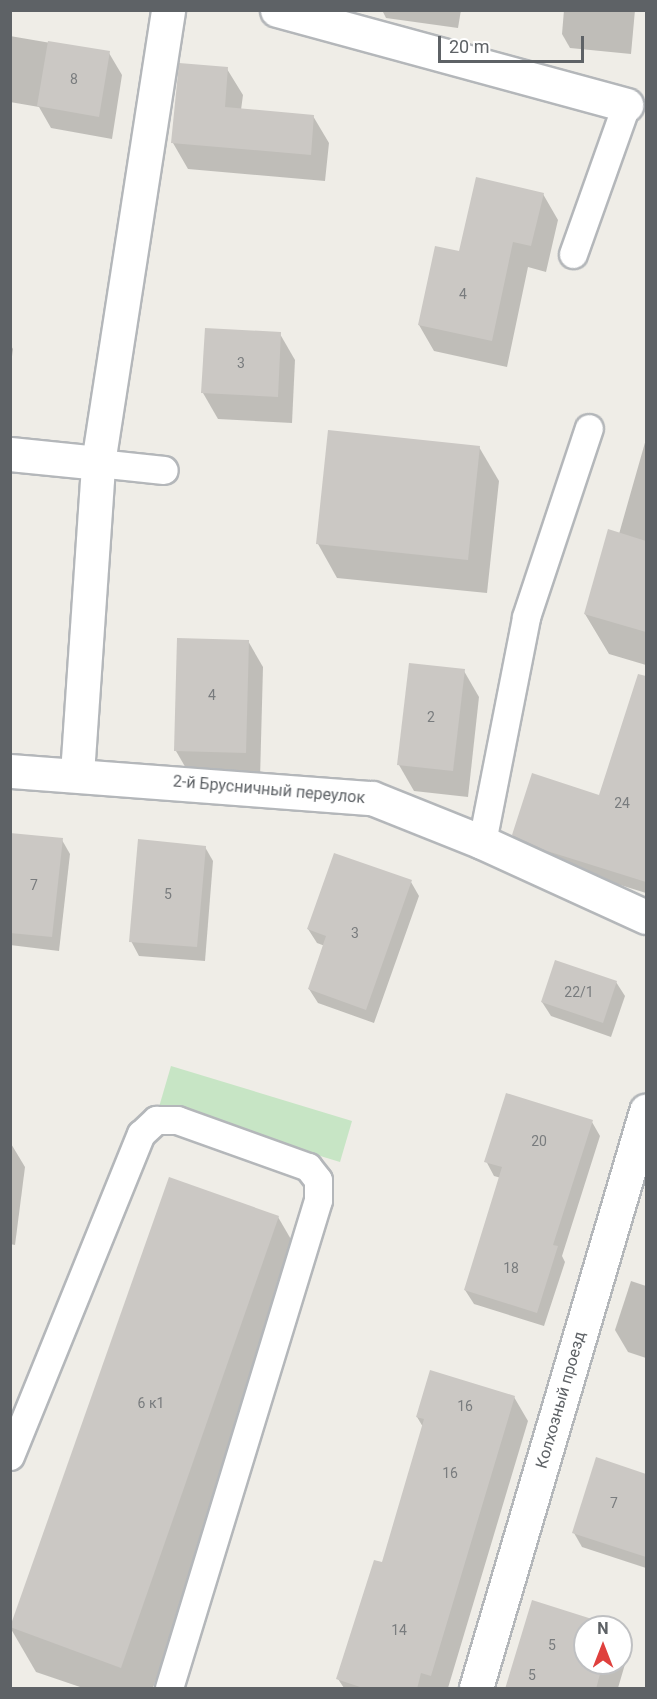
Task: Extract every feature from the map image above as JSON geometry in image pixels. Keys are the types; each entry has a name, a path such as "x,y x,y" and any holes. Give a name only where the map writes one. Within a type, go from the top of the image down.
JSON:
{"street":[{"path":"77,774 98,463 168,10"},
{"path":"277,10 626,105"},
{"path":"10,454 98,463"},
{"name":"2-й Брусничный переулок","path":"10,771 77,774 372,798 482,842 646,917"},
{"name":"Колхозный проезд","path":"476,1689 646,1111"}],"lane":[{"path":"573,254 626,105"},
{"path":"482,842 526,617 589,428"},
{"path":"98,463 164,470"},
{"path":"10,1456 141,1134 156,1120 177,1120 308,1167 318,1180 318,1200 169,1689"}],"green space":[{"path":"171,1066 352,1121 340,1162 159,1107"}],"building":[{"path":"48,41 110,51 99,117 37,106"},
{"path":"179,63 228,67 225,107 314,115 311,155 171,143"},
{"path":"476,177 544,193 531,246 513,242 492,341 418,325 435,246 459,251"},
{"path":"205,328 281,332 278,397 201,393"},
{"path":"328,430 480,446 468,560 316,544"},
{"path":"608,529 646,541 646,632 584,614"},
{"path":"177,638 249,640 246,753 174,751"},
{"path":"409,663 465,669 453,771 397,765"},
{"path":"638,674 646,676 646,882 547,851 512,835 532,773 599,795"},
{"path":"10,833 63,838 52,937 10,933"},
{"path":"138,839 206,846 197,947 129,942"},
{"path":"334,853 412,880 366,1010 308,989 326,936 307,929"},
{"path":"555,960 617,981 603,1023 541,1002"},
{"path":"506,1093 593,1120 553,1245 558,1246 537,1313 464,1290 502,1167 484,1162"},
{"path":"169,1177 279,1216 121,1668 10,1627"},
{"path":"430,1370 515,1396 431,1676 421,1673 417,1689 366,1689 336,1679 374,1560 382,1562 424,1419 416,1417"},
{"path":"596,1457 646,1474 646,1557 572,1533"},
{"path":"532,1600 579,1615 573,1615 573,1675 600,1675 596,1689 505,1689"}]}
